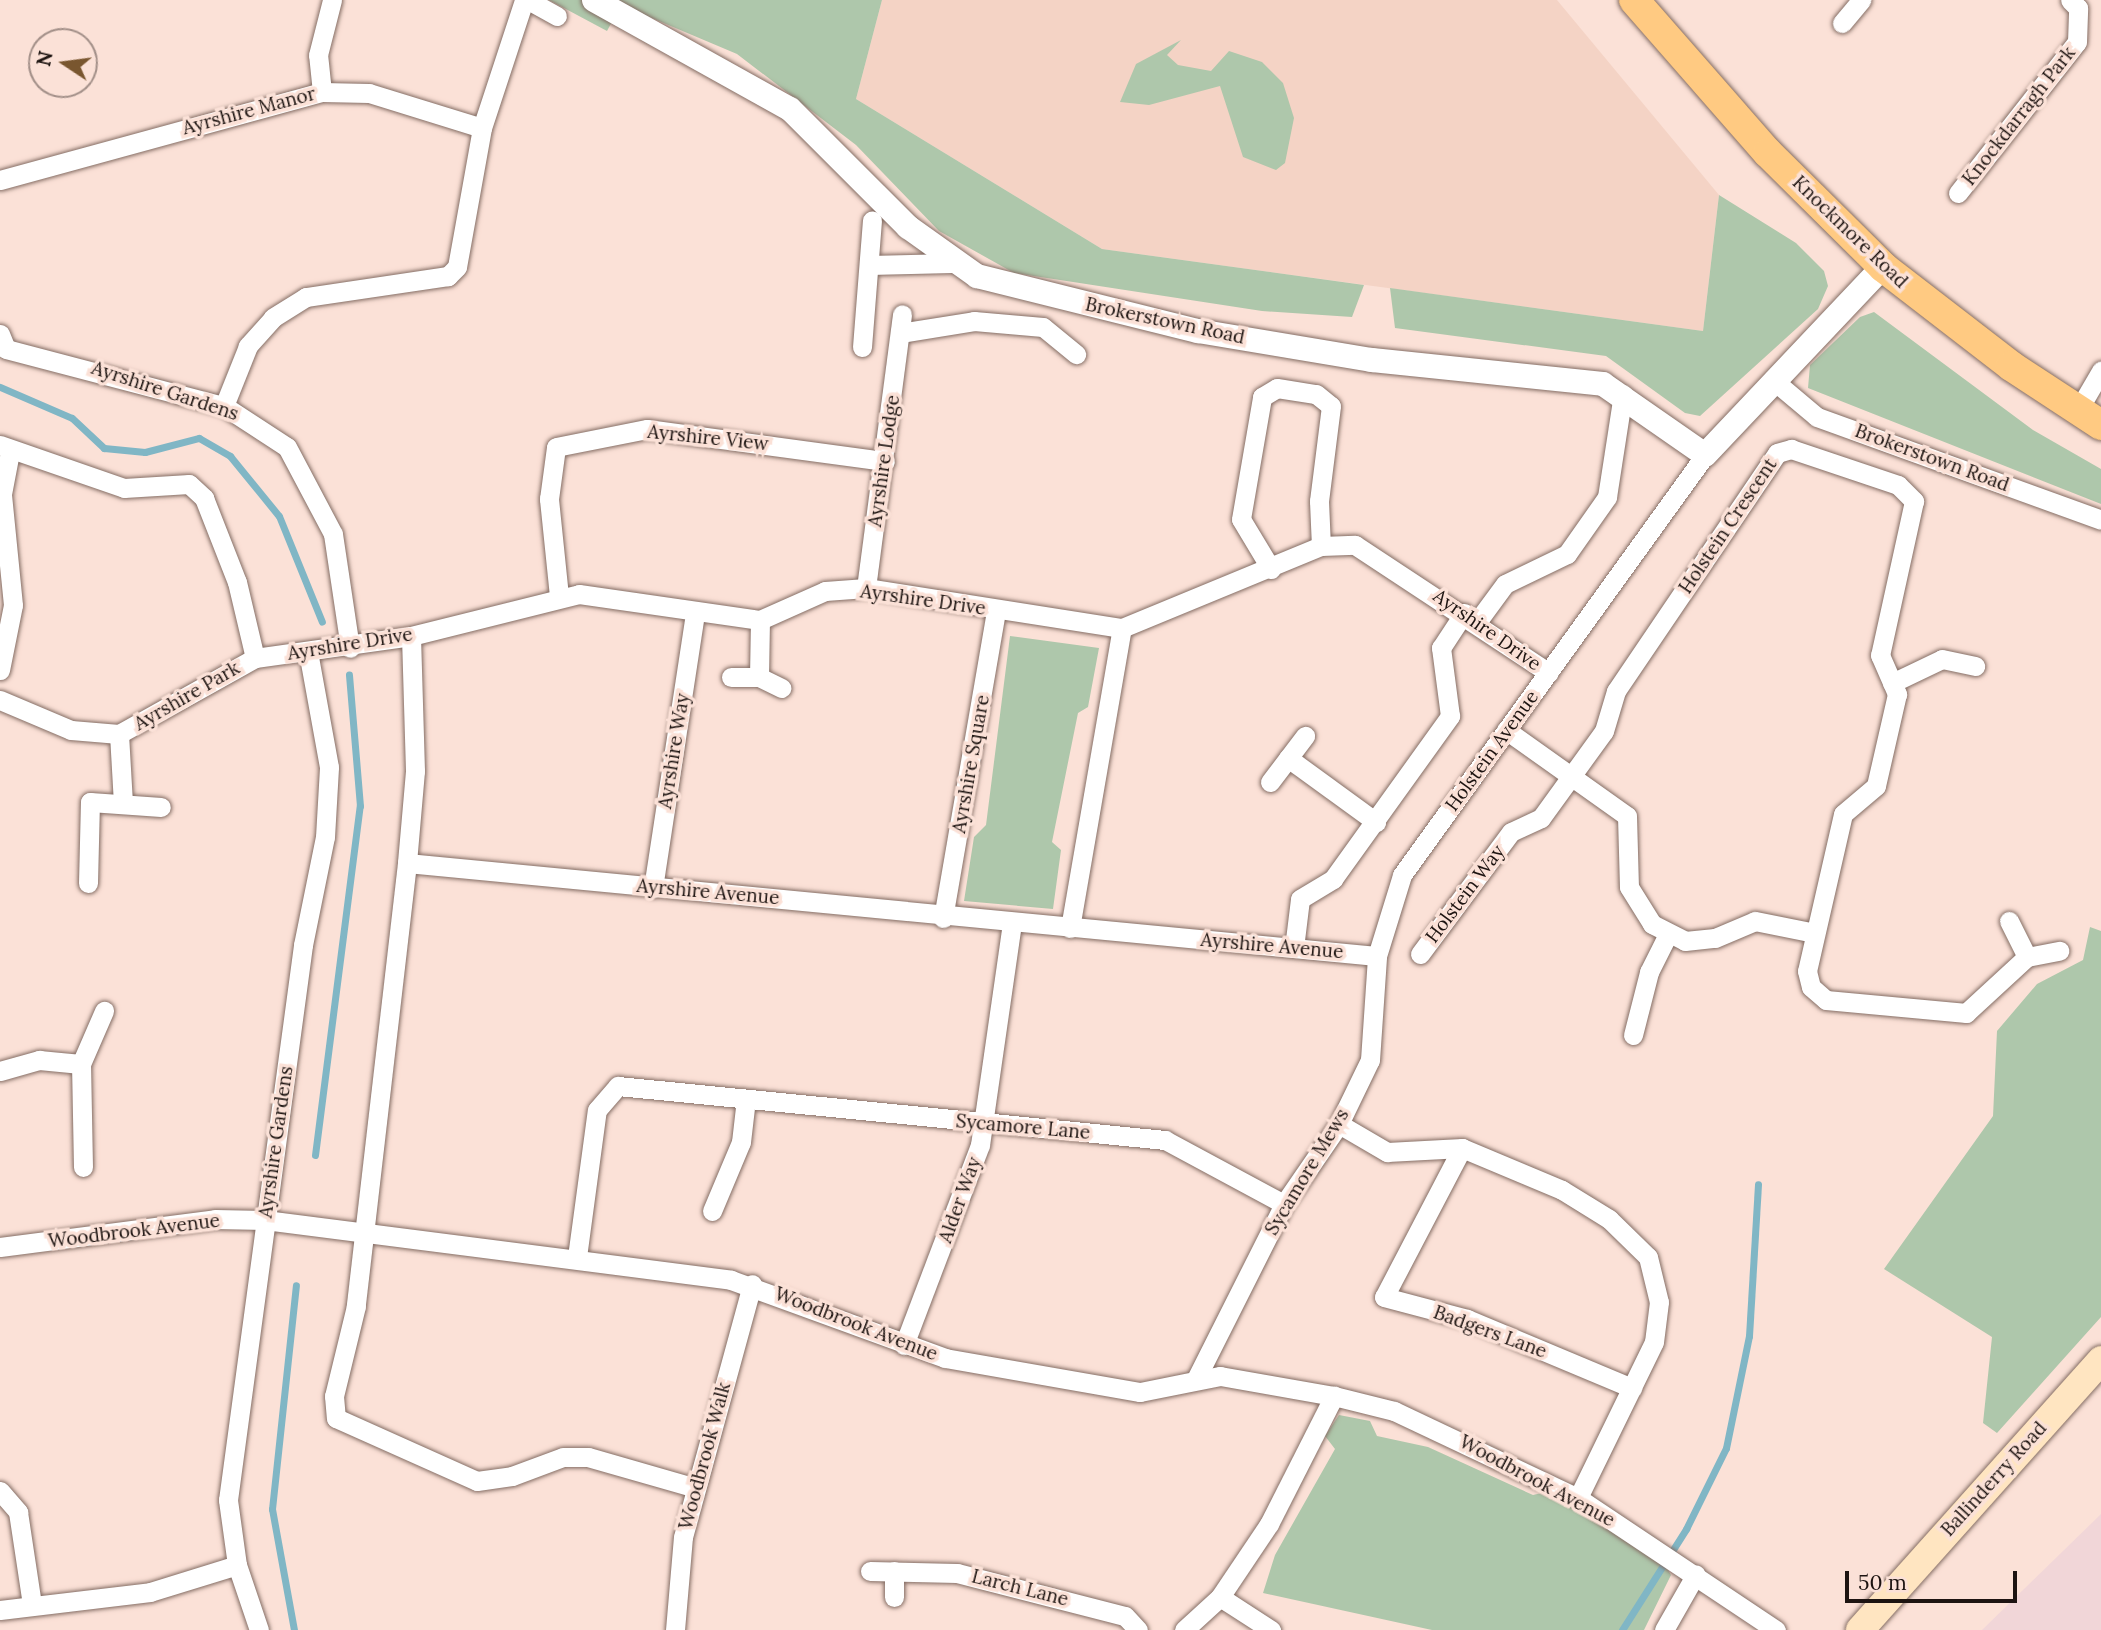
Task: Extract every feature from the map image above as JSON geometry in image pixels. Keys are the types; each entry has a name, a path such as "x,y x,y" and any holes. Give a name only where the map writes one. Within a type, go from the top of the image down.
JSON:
{"main road":[{"name":"Knockmore Road","path":"1634,0 1768,153 1883,267 2089,418"},
{"name":"Ballinderry Road","path":"1860,1630 2101,1360"}],"street":[{"path":"323,92 318,55 332,0"},
{"path":"224,406 248,346 273,318 306,297 448,276 457,267 482,128 526,0 556,16"},
{"name":"Brokerstown Road","path":"594,0 790,109 952,263 977,276 1198,331 1372,360 1581,379 1623,394 1705,455"},
{"path":"1842,23 1861,0"},
{"name":"Knockdarragh Park","path":"1958,193 2077,43 2078,8 2070,0"},
{"name":"Ayrshire Manor","path":"0,180 323,92 369,93 482,128"},
{"path":"862,347 872,220"},
{"path":"869,265 952,263"},
{"path":"1705,455 1773,380 1883,267"},
{"name":"Ayrshire Lodge","path":"866,588 885,461 902,313"},
{"path":"901,333 974,321 1043,327 1076,354"},
{"name":"Ayrshire Gardens","path":"0,334 6,349 224,406 287,447 333,534 350,648"},
{"path":"2089,418 2101,371"},
{"name":"Brokerstown Road","path":"1773,380 1817,417 2101,520"},
{"path":"1271,569 1241,519 1262,397 1277,388 1316,394 1331,406 1319,501 1321,546"},
{"path":"1294,948 1300,900 1333,879 1450,716 1441,648 1505,584 1567,554 1607,497 1623,394"},
{"name":"Ayrshire View","path":"559,596 549,499 556,447 647,429 885,461"},
{"path":"0,670 13,605 2,494 5,448 124,488 189,484 204,498 237,582 255,657"},
{"name":"Holstein Crescent","path":"1569,778 1604,731 1616,691 1777,453 1791,449 1898,485 1914,501 1880,655 1897,694 1876,786 1843,814 1807,971 1811,987 1826,1000 1966,1013 2027,957"},
{"name":"Holstein Avenue","path":"1377,956 1402,875 1705,455"},
{"name":"Ayrshire Drive","path":"255,657 350,648 411,636 559,596 760,620 825,591 866,588 1122,628 1271,569 1321,546 1355,545 1470,618 1549,673"},
{"name":"Ayrshire Square","path":"943,918 996,610"},
{"name":"Ayrshire Way","path":"653,888 695,613"},
{"path":"759,677 760,620"},
{"path":"1070,928 1122,628"},
{"path":"411,636 415,771 407,863 356,1306 334,1396 343,1424 404,1444 451,1475 477,1481 512,1476 563,1457 588,1457 695,1488"},
{"name":"Ayrshire Gardens","path":"259,1630 237,1564 228,1500 303,945 325,837 329,767 308,652"},
{"name":"Ayrshire Park","path":"0,700 71,730 119,734 255,657"},
{"path":"1892,683 1942,659 1975,666"},
{"path":"731,677 759,677 782,688"},
{"path":"1506,730 1569,778 1627,816 1629,887 1652,924 1685,941 1715,938 1755,921 1815,933"},
{"name":"Ayrshire Park","path":"119,734 123,804"},
{"path":"1270,782 1305,736"},
{"path":"1288,758 1376,822"},
{"name":"Holstein Way","path":"1420,954 1511,832 1541,818 1569,778"},
{"path":"88,883 90,802 162,807"},
{"name":"Ayrshire Avenue","path":"407,863 943,918 1377,956"},
{"path":"2009,921 2027,957 2059,951"},
{"name":"Alder Way","path":"904,1345 975,1159 1012,924"},
{"path":"1633,1035 1649,972 1668,934"},
{"name":"Sycamore Mews","path":"1197,1377 1284,1204 1339,1124 1370,1059 1377,956"},
{"path":"83,1167 81,1064 104,1011"},
{"path":"0,1071 39,1059 81,1064"},
{"name":"Sycamore Lane","path":"576,1257 597,1110 608,1091 618,1086 1165,1140 1284,1204"},
{"path":"712,1211 741,1142 746,1099"},
{"path":"1339,1124 1387,1152 1462,1148 1562,1190 1609,1219 1648,1257 1659,1302 1654,1342 1578,1498"},
{"name":"Badgers Lane","path":"1462,1148 1384,1297 1467,1319 1632,1388"},
{"name":"Woodbrook Avenue","path":"0,1247 215,1219 265,1220 364,1231 576,1257 752,1284 904,1345 1140,1392 1164,1392 1197,1377 1334,1396 1405,1416 1578,1498 1689,1569 1776,1630"},
{"name":"Woodbrook Walk","path":"675,1630 683,1537 752,1284"},
{"path":"1184,1630 1220,1597 1269,1524 1334,1396"},
{"path":"0,1491 18,1512 32,1605"},
{"path":"0,1610 150,1592 237,1564"},
{"path":"1664,1630 1689,1569"},
{"name":"Larch Lane","path":"870,1571 957,1573 1030,1589 1125,1616 1138,1630"},
{"path":"894,1571 894,1597"},
{"path":"1220,1597 1271,1630"}],"shaded area":[{"path":"882,0 1557,0 1719,195 1703,331 1102,249 856,99"},
{"path":"2101,1514 2101,1630 1982,1630"}],"green space":[{"path":"549,0 882,0 856,99 1102,249 1364,285 1352,317 1262,311 1014,273 939,231 856,145 737,54 621,5 607,31"},
{"path":"1181,40 1167,55 1178,65 1211,71 1229,51 1262,62 1283,83 1294,118 1285,163 1276,170 1243,157 1220,86 1149,105 1120,102 1136,64"},
{"path":"1719,195 1796,243 1824,271 1828,286 1818,309 1700,416 1685,413 1606,356 1395,328 1390,288 1703,331"},
{"path":"1874,312 2033,430 2101,469 2101,504 1808,388 1810,365 1860,317"},
{"path":"1010,636 1099,648 1088,707 1078,713 1052,842 1061,850 1053,909 964,901 974,837 986,825"},
{"path":"2090,927 2101,931 2101,1317 1997,1433 1983,1423 1992,1337 1884,1269 1993,1116 1997,1031 2037,984 2083,960"},
{"path":"1339,1415 1370,1421 1377,1436 1428,1447 1533,1495 1546,1492 1664,1564 1671,1575 1644,1630 1432,1630 1263,1593 1275,1555 1335,1449 1325,1436"}],"waterway":[{"path":"0,387 72,418 104,448 145,452 199,438 230,456 279,516 322,622"},
{"path":"315,1155 360,806 349,674"},
{"path":"1622,1630 1686,1529 1726,1448 1749,1336 1758,1184"},
{"path":"294,1630 272,1509 296,1285"}]}
